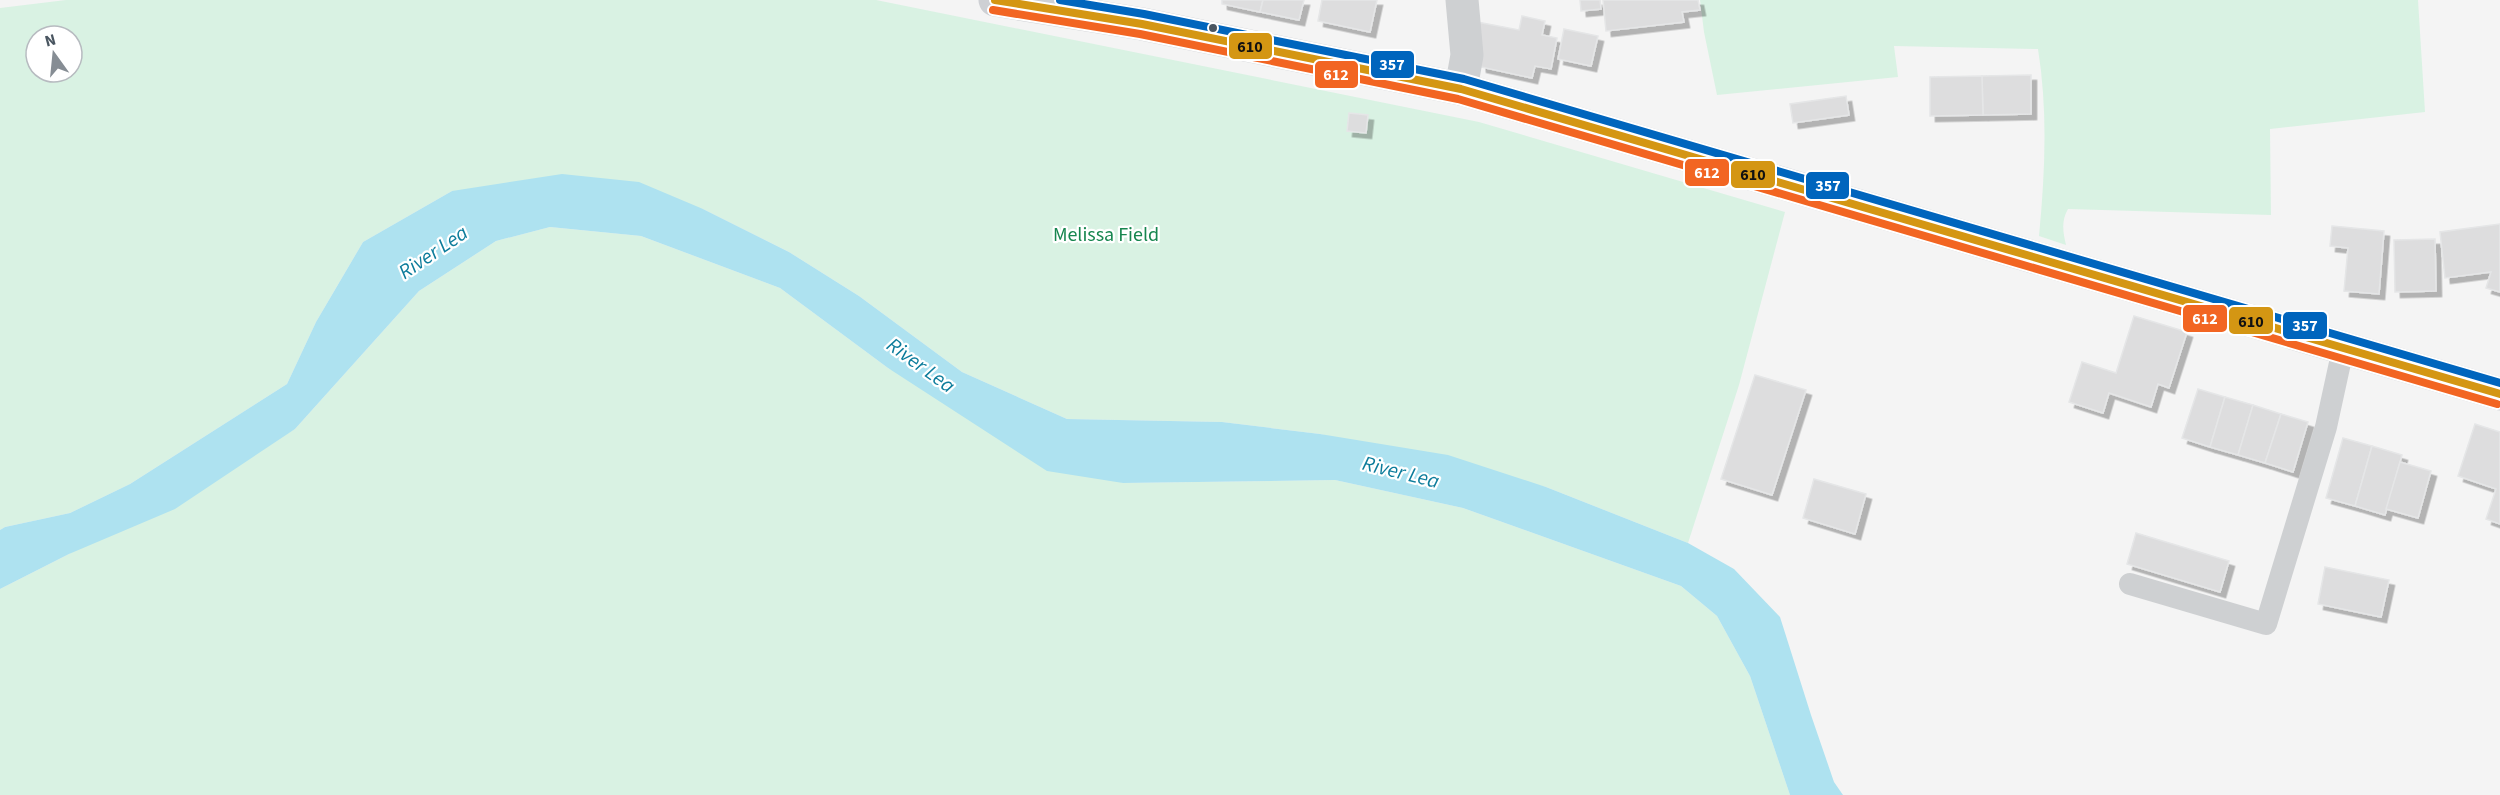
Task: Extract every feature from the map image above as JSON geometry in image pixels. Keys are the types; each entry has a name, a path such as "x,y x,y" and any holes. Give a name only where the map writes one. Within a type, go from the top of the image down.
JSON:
{"main road":[{"path":"995,0 1163,28 1461,89 2500,394"}],"street":[{"path":"1461,89 1467,55 1462,0"}],"lane":[{"path":"2130,584 2266,624 2326,427 2343,349"}],"green space":[{"name":"Melissa Field","path":"66,0 876,0 1479,122 1785,212 1739,385 1688,543 1546,487 1320,434 1222,422 1067,419 962,372 859,296 789,252 703,209 452,191 363,242 316,322 287,384 130,484 70,513 0,530 0,8"},
{"path":"1700,0 2418,0 2425,112 2270,129 2271,215 2068,209 2063,227 2066,245 2039,236 2044,142 2043,96 2038,49 1894,46 1898,77 1717,95"},
{"path":"550,227 641,236 780,288 888,368 1123,483 1335,480 1463,508 1681,586 1717,616 1750,676 1790,795 0,795 0,589 69,554 295,429 419,291 496,241"}],"water":[{"name":"River Lea","path":"562,174 639,182 703,209 789,252 859,296 962,372 1067,419 1222,422 1320,434 1448,455 1546,487 1688,543 1734,569 1780,617 1834,782 1843,795 1790,795 1750,676 1717,616 1681,586 1463,508 1335,480 1123,483 1047,471 888,368 780,288 641,236 550,227 496,241 419,291 295,429 175,509 69,554 0,589 0,530 70,513 130,484 287,384 316,322 363,242 452,191"}],"building":[{"path":"1222,0 1263,0 1260,12 1222,4"},
{"path":"1263,0 1304,0 1299,20 1260,12"},
{"path":"1322,0 1377,0 1370,32 1318,21"},
{"path":"1580,0 1600,0 1601,9 1581,11"},
{"path":"1603,0 1698,0 1700,10 1682,12 1684,22 1606,31"},
{"path":"1522,16 1545,21 1542,35 1557,38 1551,69 1535,66 1532,78 1481,67 1477,22 1519,30"},
{"path":"1564,29 1598,36 1591,66 1558,59"},
{"path":"2031,75 2031,114 1983,115 1982,76"},
{"path":"1982,76 1983,115 1930,116 1930,77"},
{"path":"1846,96 1849,115 1793,123 1790,104"},
{"path":"1349,113 1368,115 1366,133 1347,131"},
{"path":"2500,224 2500,292 2486,288 2491,272 2445,278 2440,232"},
{"path":"2332,226 2384,231 2379,294 2344,291 2348,248 2330,246"},
{"path":"2435,239 2436,291 2395,292 2394,240"},
{"path":"2134,316 2187,332 2169,388 2158,384 2151,407 2109,393 2103,413 2069,402 2082,362 2116,373"},
{"path":"1755,375 1806,390 1772,495 1721,479"},
{"path":"2198,389 2225,397 2210,447 2182,438"},
{"path":"2225,397 2253,405 2238,455 2210,447"},
{"path":"2253,405 2281,414 2265,463 2238,455"},
{"path":"2281,414 2308,422 2293,472 2265,463"},
{"path":"2475,424 2500,432 2500,524 2486,519 2496,489 2458,476"},
{"path":"2343,438 2372,446 2355,506 2326,498"},
{"path":"2372,446 2402,455 2385,515 2355,506"},
{"path":"2400,462 2431,471 2418,518 2386,509"},
{"path":"1814,479 1866,494 1855,534 1803,518"},
{"path":"2136,533 2229,561 2220,592 2127,564"},
{"path":"2325,567 2389,580 2381,617 2318,604"}],"transit line":[{"name":"610","path":"995,0 1142,24 1461,89 2500,394"},
{"name":"357","path":"1060,0 1144,14 1464,79 2500,383"},
{"name":"612","path":"993,10 1140,34 1458,99 2497,404"}]}
